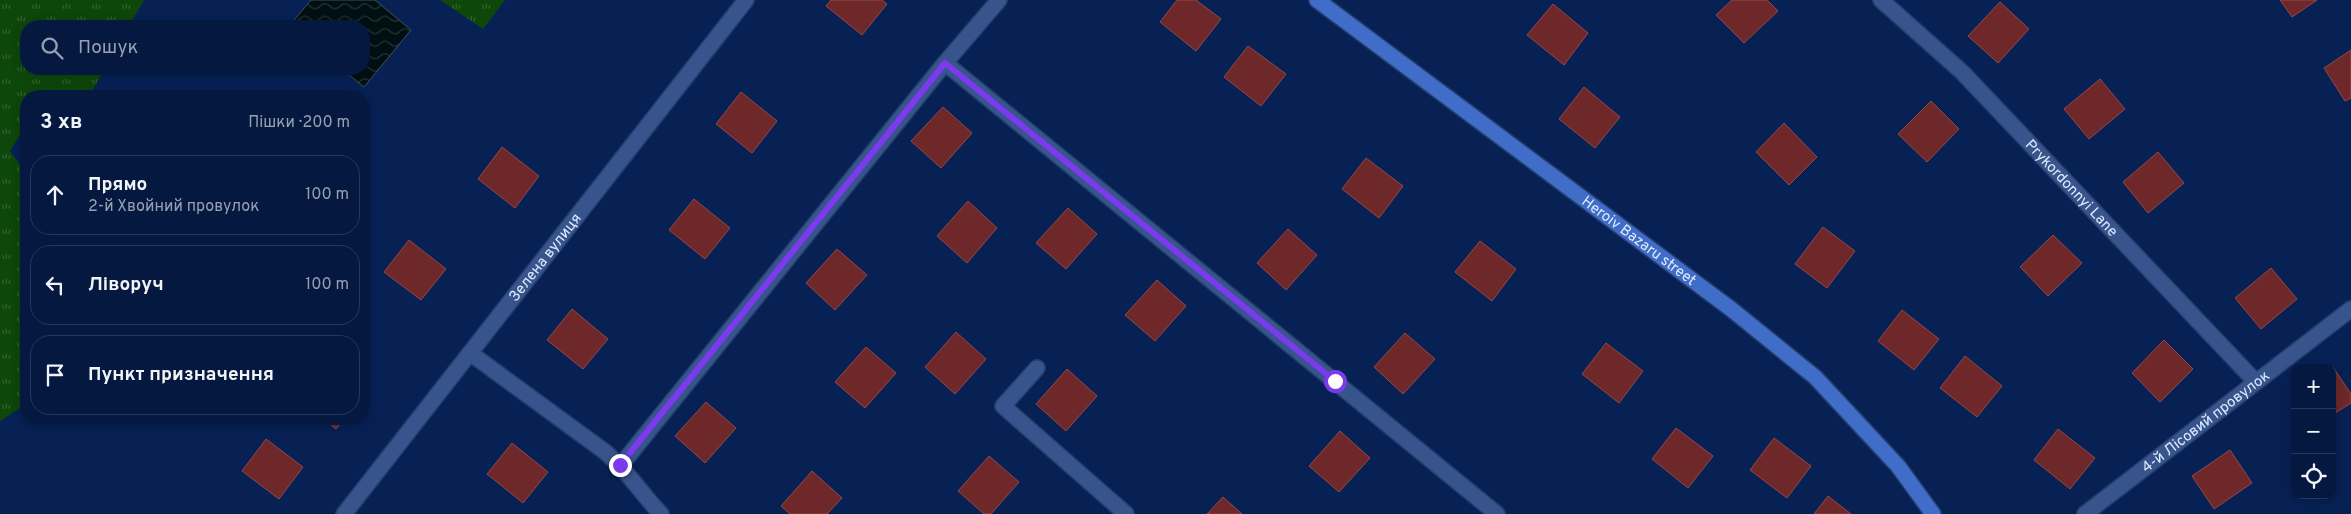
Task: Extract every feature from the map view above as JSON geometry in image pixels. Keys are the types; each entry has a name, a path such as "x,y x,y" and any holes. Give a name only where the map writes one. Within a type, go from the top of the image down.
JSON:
{"main road":[{"name":"Heroiv Bazaru street","path":"1317,0 1731,309 1815,377 1898,466 1933,514"}],"street":[{"name":"Зелена вулиця","path":"344,514 746,0"},
{"path":"620,465 998,0"},
{"name":"Prykordonnyi Lane","path":"1881,0 1962,72 2255,382"},
{"path":"945,63 1497,514"},
{"name":"4-й Лісовий провулок","path":"2085,514 2351,309"},
{"path":"470,353 620,465 644,497 661,514"},
{"path":"1037,368 1002,406 1126,514"}],"green space":[{"path":"0,0 144,0 132,20 20,20 20,75 101,75 93,90 20,90 20,135 10,151 20,165 20,408 0,421"},
{"path":"440,0 505,0 483,29"}],"water":[{"path":"311,0 375,0 411,30 364,87 349,75 370,75 370,20 294,20"}],"building":[{"path":"831,0 882,0 887,4 862,35 826,6"},
{"path":"1177,0 1196,0 1221,19 1196,51 1160,22"},
{"path":"1732,0 1767,0 1778,11 1744,43 1716,15"},
{"path":"2280,0 2317,0 2292,17"},
{"path":"2000,2 2029,29 1998,63 1968,36"},
{"path":"1553,4 1588,33 1564,65 1527,35"},
{"path":"1248,46 1286,74 1261,106 1224,77"},
{"path":"2351,50 2351,98 2345,101 2324,68"},
{"path":"2100,79 2125,109 2089,139 2064,109"},
{"path":"1584,87 1620,117 1595,148 1559,119"},
{"path":"741,92 777,121 752,153 716,124"},
{"path":"1931,101 1959,129 1927,162 1898,134"},
{"path":"943,107 972,133 941,168 911,141"},
{"path":"1784,123 1817,157 1789,185 1756,152"},
{"path":"502,147 539,176 515,208 478,179"},
{"path":"2158,152 2184,183 2148,213 2123,182"},
{"path":"1366,158 1403,186 1379,218 1342,189"},
{"path":"694,199 730,228 705,259 669,230"},
{"path":"968,201 997,228 967,263 937,236"},
{"path":"1068,208 1097,234 1066,269 1036,243"},
{"path":"1823,227 1855,251 1827,288 1795,264"},
{"path":"1288,229 1317,255 1286,290 1257,263"},
{"path":"2053,235 2082,263 2048,296 2020,267"},
{"path":"409,240 446,269 421,300 384,272"},
{"path":"1480,241 1516,269 1492,301 1455,272"},
{"path":"837,249 867,275 835,310 806,283"},
{"path":"2271,268 2297,299 2261,329 2235,298"},
{"path":"1157,280 1186,306 1155,341 1125,315"},
{"path":"572,309 608,339 583,369 547,340"},
{"path":"1902,310 1939,339 1914,370 1878,341"},
{"path":"956,332 986,359 955,394 925,367"},
{"path":"1405,333 1435,359 1403,394 1374,367"},
{"path":"2164,340 2193,369 2160,402 2132,373"},
{"path":"1606,343 1643,371 1619,403 1582,374"},
{"path":"866,347 896,373 865,408 835,382"},
{"path":"1965,356 2002,386 1977,417 1940,388"},
{"path":"1067,369 1097,396 1066,431 1036,404"},
{"path":"2336,372 2351,394 2351,403 2336,412"},
{"path":"706,402 736,428 705,463 675,436"},
{"path":"331,425 339,425 336,429"},
{"path":"1676,428 1713,456 1688,488 1652,459"},
{"path":"2058,429 2095,458 2070,489 2034,460"},
{"path":"1340,431 1370,458 1339,492 1309,466"},
{"path":"1774,438 1811,466 1787,498 1750,470"},
{"path":"266,439 303,467 279,499 242,471"},
{"path":"512,443 548,472 523,503 487,474"},
{"path":"2230,450 2252,483 2214,509 2192,476"},
{"path":"989,456 1019,482 991,514 984,514 958,491"},
{"path":"812,471 842,498 827,514 790,514 781,506"},
{"path":"1828,496 1851,514 1814,514"},
{"path":"1223,497 1242,514 1207,514"}],"route":[{"path":"620,465 945,63 1335,381"}]}
